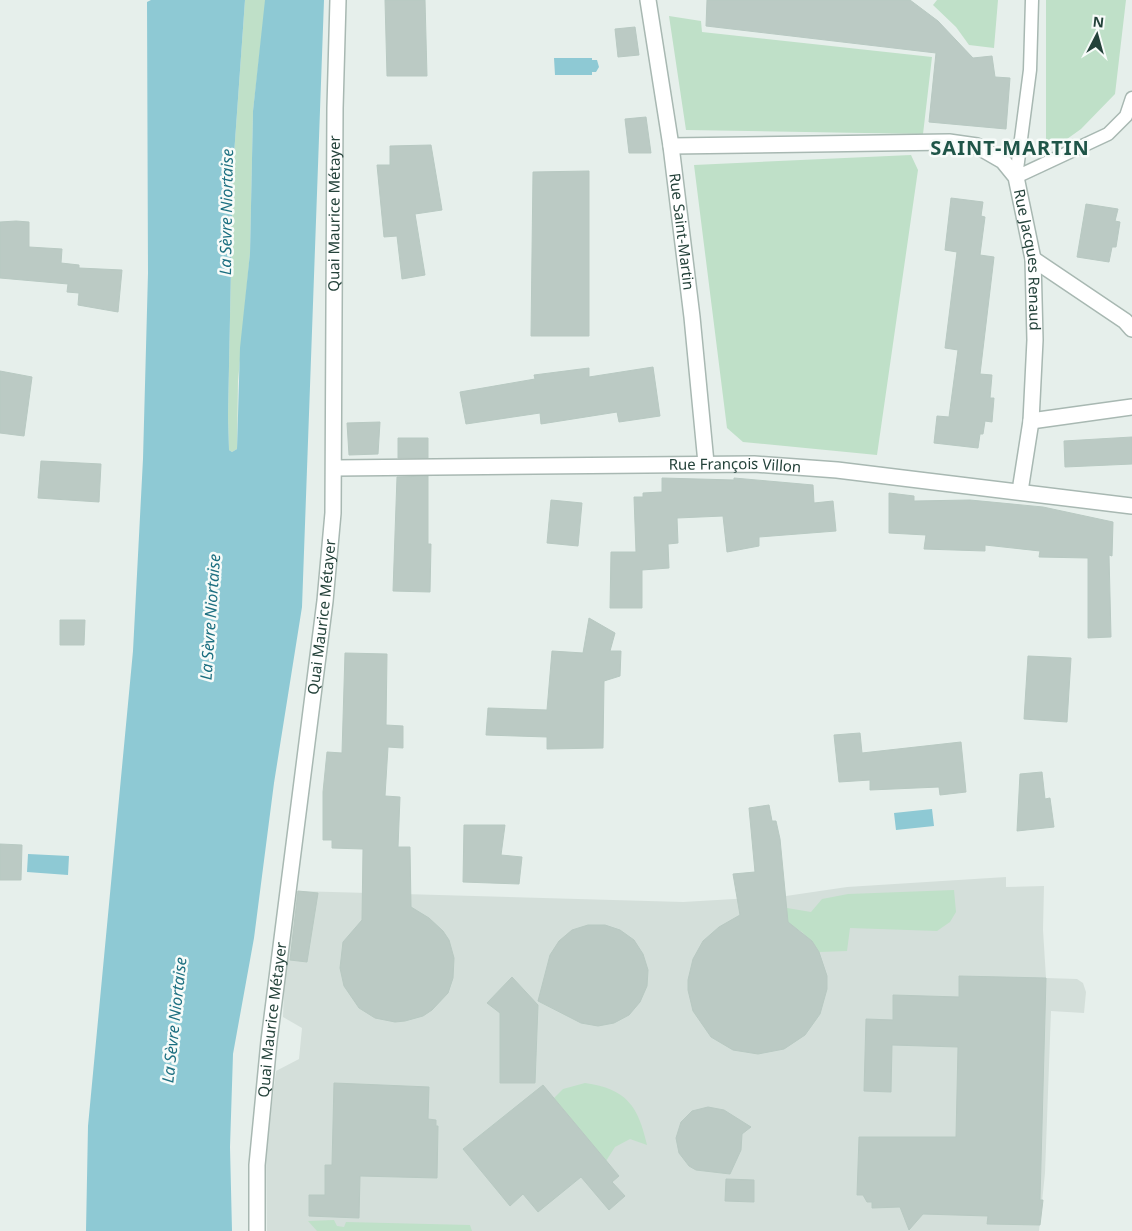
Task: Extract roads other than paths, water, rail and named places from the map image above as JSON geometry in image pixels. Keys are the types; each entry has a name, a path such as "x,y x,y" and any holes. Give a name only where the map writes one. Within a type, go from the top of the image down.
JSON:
{"street":[{"name":"Quai Maurice Métayer","path":"256,1231 257,1165 268,1050 324,601 335,468 335,108 338,0"},
{"name":"Rue Saint-Martin","path":"648,0 671,146 692,317 706,463"},
{"name":"Rue Jacques Renaud","path":"671,146 949,142 976,146 1003,161 1016,177 1033,259 1035,340 1031,421 1020,491"},
{"path":"1033,259 1125,321 1132,329"},
{"path":"1031,421 1132,407"},
{"name":"Rue François Villon","path":"335,468 706,463 837,470 1132,506"}],"lane":[{"path":"1016,177 1030,70 1032,0"},
{"path":"1016,177 1108,134 1126,116 1132,98"}],"water":[{"name":"La Sèvre Niortaise","path":"151,0 245,0 233,169 228,416 229,450 232,452 237,449 240,348 250,253 253,111 265,0 324,0 302,607 274,783 254,938 233,1054 230,1147 232,1231 86,1231 88,1126 133,651 143,459 148,273 147,2"},
{"path":"554,58 592,58 592,60 597,60 599,67 596,72 592,72 592,75 555,75"},
{"path":"932,809 934,826 896,830 894,813"},
{"path":"28,854 69,856 68,875 27,872"}],"district":[{"name":"SAINT-MARTIN","path":"1010,148"}]}
